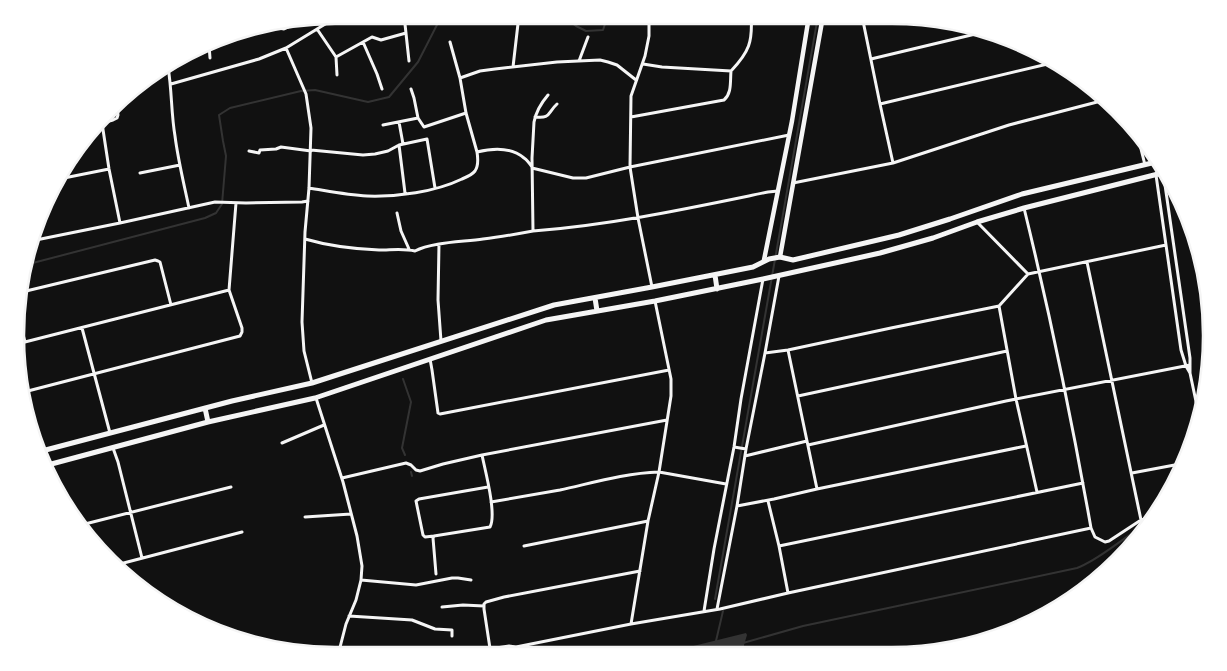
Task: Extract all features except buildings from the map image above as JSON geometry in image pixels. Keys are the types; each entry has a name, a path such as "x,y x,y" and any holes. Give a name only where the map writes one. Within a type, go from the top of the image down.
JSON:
{"main road":[{"path":"45,450 264,393 312,383 554,305 753,267 766,260 778,257 793,260 877,241 950,220 1022,194 1151,163"},
{"path":"52,464 208,422 281,404 315,398 546,320 717,289 880,253 1024,208 1156,175"},
{"path":"1076,180 1079,193"},
{"path":"877,241 880,253"},
{"path":"715,275 717,289"},
{"path":"595,298 597,311"},
{"path":"205,408 208,422"}],"street":[{"path":"171,84 259,59 286,48 326,24"},
{"path":"405,24 409,61"},
{"path":"513,67 518,24"},
{"path":"649,24 649,36 643,64 631,96 630,167 652,287"},
{"path":"630,116 724,100 730,92 731,71 739,63 748,48 751,24"},
{"path":"766,260 793,121 809,24"},
{"path":"778,257 822,24"},
{"path":"864,24 893,163"},
{"path":"317,30 336,57 337,75"},
{"path":"336,57 372,38 381,40 406,33"},
{"path":"871,59 974,34"},
{"path":"579,61 588,37"},
{"path":"363,42 382,89"},
{"path":"309,188 367,196 405,193 456,182 475,171 478,165 477,152 466,114 460,78 450,42"},
{"path":"286,48 306,94 311,128 302,322 304,351 312,383"},
{"path":"209,50 210,58"},
{"path":"460,78 480,71 600,60 618,65 636,80"},
{"path":"643,64 662,68 731,71"},
{"path":"880,104 1045,65"},
{"path":"169,72 173,124 189,208"},
{"path":"411,89 418,118 424,126 466,114"},
{"path":"533,231 532,158 535,117 548,95"},
{"path":"793,183 893,163 1009,125 1098,102"},
{"path":"535,117 544,118 557,104"},
{"path":"109,121 118,117 118,113"},
{"path":"383,125 418,118"},
{"path":"399,122 405,193"},
{"path":"103,128 120,223"},
{"path":"477,152 499,149 512,152 524,158 532,168 564,176 586,178 789,134"},
{"path":"249,150 259,153 260,150 281,147 363,155 382,153 401,145 427,140 435,188"},
{"path":"1141,149 1145,164"},
{"path":"140,173 180,166"},
{"path":"68,177 109,169"},
{"path":"1156,175 1181,350 1190,373"},
{"path":"1165,188 1190,373 1196,401"},
{"path":"305,239 332,246 416,251 421,247 439,244 638,218 778,191"},
{"path":"39,239 219,201 236,203 308,201"},
{"path":"29,391 240,336 242,328 229,290 236,203"},
{"path":"1024,208 1065,389 1091,528 1095,537 1107,542 1141,520 1087,262"},
{"path":"397,213 401,231 409,250"},
{"path":"977,222 1028,274"},
{"path":"439,244 438,300 441,341"},
{"path":"765,353 788,350 999,306 1028,274 1166,245"},
{"path":"27,291 155,260 160,262 171,305"},
{"path":"718,609 738,506 745,448 765,353 777,276"},
{"path":"704,611 726,484 735,447 741,399 766,279"},
{"path":"24,338 25,342 229,290"},
{"path":"631,624 671,396 669,370 655,301"},
{"path":"999,306 1016,399 1037,492"},
{"path":"82,328 110,434"},
{"path":"788,350 817,489"},
{"path":"798,396 1007,351"},
{"path":"430,360 438,413 440,414 669,370"},
{"path":"745,456 1016,399 1190,365"},
{"path":"315,398 342,478 362,566 356,600 349,616 340,647"},
{"path":"342,478 406,463 418,471 482,455 667,420"},
{"path":"282,443 324,425"},
{"path":"738,506 1026,446"},
{"path":"735,447 745,448"},
{"path":"113,448 142,558"},
{"path":"482,455 491,502 492,524 490,527 425,537 416,502 419,499 488,487"},
{"path":"1132,473 1175,465"},
{"path":"491,502 609,479 658,472 726,484"},
{"path":"779,546 1083,482"},
{"path":"87,524 231,487"},
{"path":"768,501 788,593"},
{"path":"305,517 351,514"},
{"path":"524,546 648,521"},
{"path":"503,647 516,647 718,609 1091,528"},
{"path":"123,563 242,532"},
{"path":"434,536 436,574"},
{"path":"442,607 484,606 487,602 527,593 640,571"},
{"path":"361,580 416,585 452,578 471,580"},
{"path":"484,606 490,647"},
{"path":"349,616 413,620 435,629 452,630 452,636"}],"shaded area":[{"path":"746,633 747,635 744,647 689,647"}],"waterway":[{"path":"32,263 205,218 216,213 222,204 226,156 219,115 230,108 301,91 315,90 368,102 389,97 418,62 437,24"},
{"path":"573,24 586,31 603,30 605,24"},
{"path":"715,599 817,24"},
{"path":"403,379 411,402 402,448 405,455"},
{"path":"411,472 412,476"},
{"path":"743,643 803,626 1077,568 1096,559 1132,534"},
{"path":"716,641 723,611"}]}
